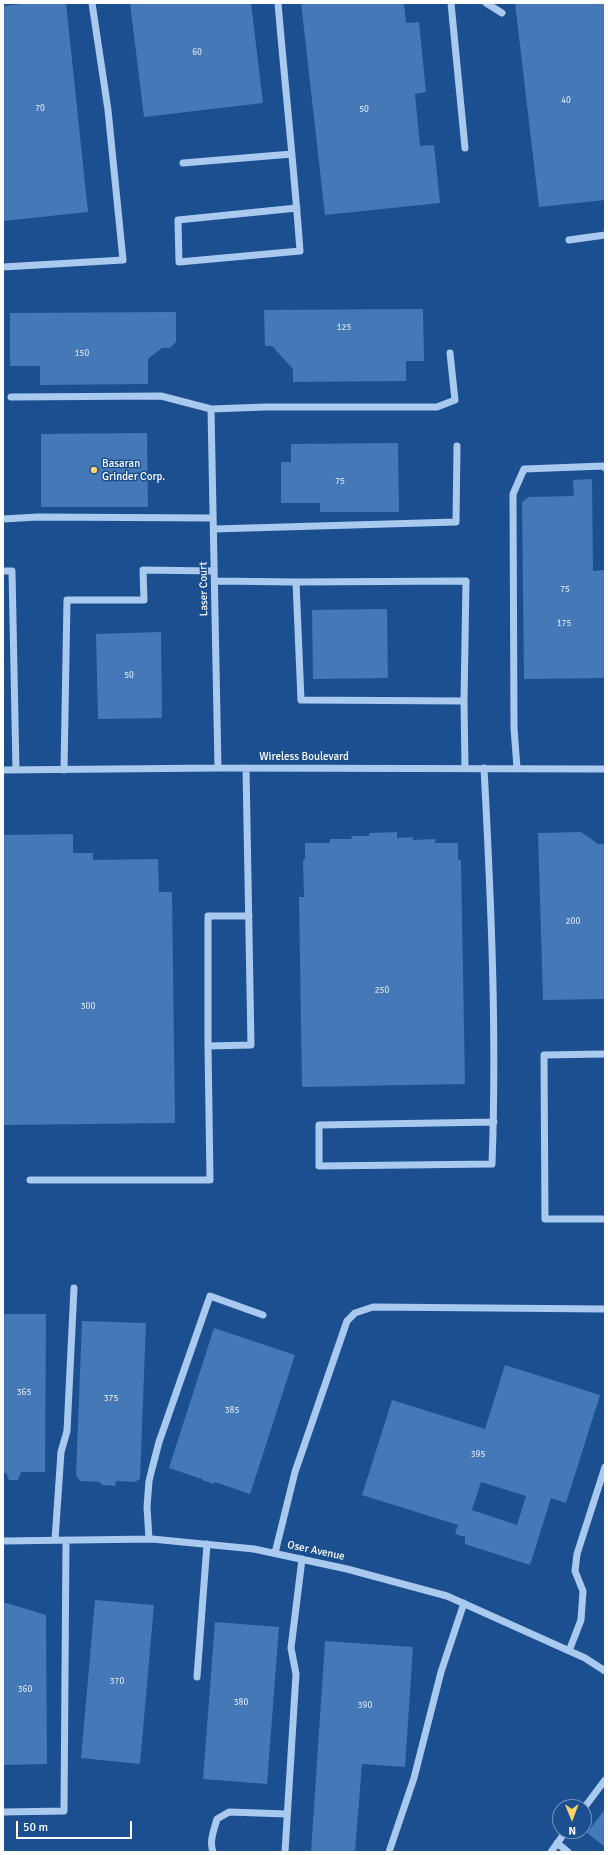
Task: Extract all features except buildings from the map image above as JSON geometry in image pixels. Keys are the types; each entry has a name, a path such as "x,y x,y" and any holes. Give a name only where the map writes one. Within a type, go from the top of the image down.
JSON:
{"street":[{"path":"3,267 123,260 108,110 92,3"},
{"path":"278,3 297,208 300,251 179,262 178,220 297,208"},
{"path":"451,3 465,148"},
{"path":"486,3 502,14"},
{"path":"183,163 292,154"},
{"path":"569,240 605,235"},
{"path":"11,397 161,396 211,409 265,407 437,407 455,400 450,353"},
{"name":"Laser Court","path":"211,409 218,768"},
{"path":"214,529 456,522 457,446"},
{"path":"517,768 514,728 513,494 524,469 604,466 605,468"},
{"path":"3,519 38,516 214,518"},
{"path":"64,770 67,600 144,600 143,570 214,571"},
{"path":"3,571 12,571 16,770"},
{"path":"215,581 466,581 464,701 465,768"},
{"path":"296,582 301,700 464,701"},
{"name":"Wireless Boulevard","path":"3,770 218,768 605,769"},
{"path":"208,1046 251,1045 246,768"},
{"path":"484,768 491,910 494,1122 492,1164 319,1166 319,1125 494,1122"},
{"path":"30,1180 210,1180 208,916 249,916"},
{"path":"605,1054 544,1055 544,1102 545,1219 605,1219"},
{"path":"55,1540 59,1470 61,1452 67,1431 74,1288"},
{"path":"148,1539 147,1507 151,1475 159,1442 210,1296 263,1315"},
{"path":"275,1553 295,1472 347,1321 355,1313 373,1307 605,1309"},
{"path":"569,1651 582,1620 583,1591 575,1571 577,1554 605,1468"},
{"name":"Oser Avenue","path":"3,1541 148,1539 254,1549 275,1553 347,1569 447,1596 585,1658 605,1671"},
{"path":"3,1812 64,1811 66,1540"},
{"path":"197,1677 207,1544"},
{"path":"285,1852 296,1674 292,1648 302,1559"},
{"path":"389,1852 414,1778 441,1672 464,1603"},
{"path":"591,1799 605,1780"},
{"path":"213,1852 212,1835 217,1819 229,1812 287,1814"},
{"path":"551,1852 560,1839"},
{"path":"557,1843 568,1852"}],"place":[{"name":"Basaran Grinder Corp.","path":"94,470"}]}
